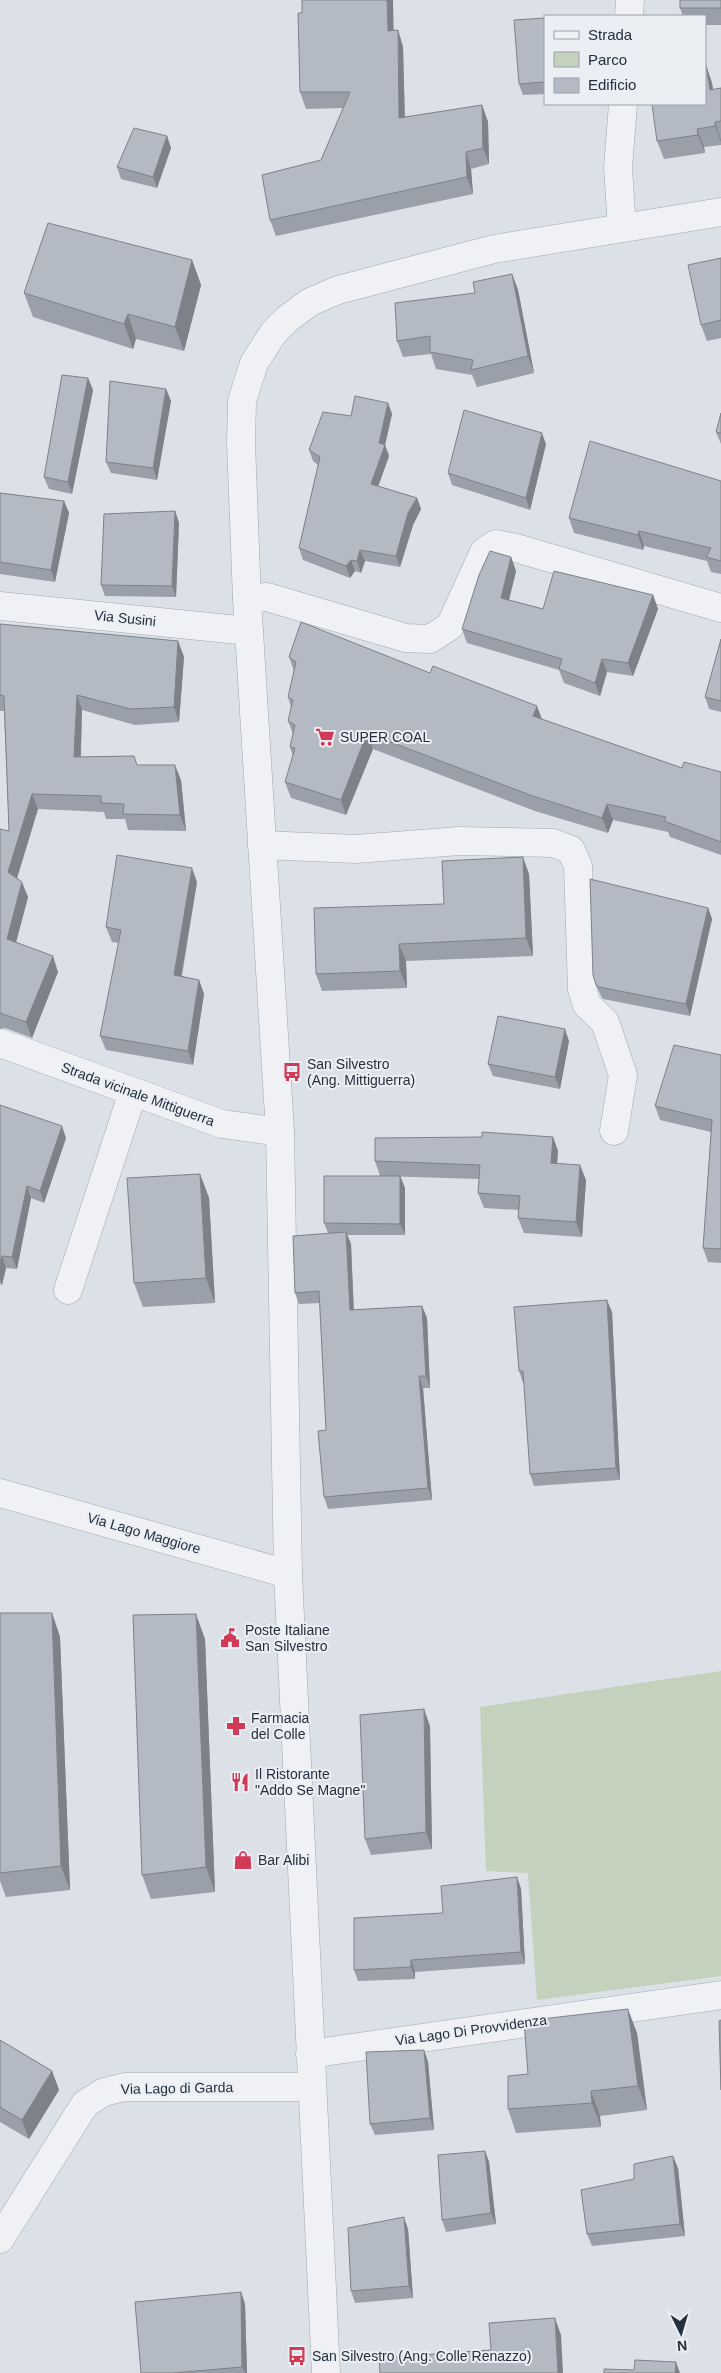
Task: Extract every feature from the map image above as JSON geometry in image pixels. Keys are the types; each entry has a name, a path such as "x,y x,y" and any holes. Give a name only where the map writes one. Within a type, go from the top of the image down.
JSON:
{"street":[{"path":"629,15 630,0"},
{"path":"622,105 618,168 622,228"},
{"path":"326,2373 288,1574 280,1132 247,599 240,410 247,381 263,346 287,319 310,302 338,290 494,249 721,212"},
{"path":"247,599 267,597 406,638 430,639 450,626 484,552 496,544 516,548 721,608"},
{"name":"Via Susini","path":"0,606 249,631"},
{"path":"262,845 356,849 459,841 553,843 571,850 578,866 582,989 587,1005 605,1022 623,1075 614,1130"},
{"name":"Strada vicinale Mittiguerra","path":"0,1043 222,1124 280,1132"},
{"path":"68,1290 133,1092"},
{"name":"Via Lago Maggiore","path":"0,1493 288,1574"},
{"name":"Via Lago Di Provvidenza","path":"310,2054 721,1995"},
{"name":"Via Lago di Garda","path":"0,2239 85,2104 104,2092 125,2087 312,2087"}],"green space":[{"path":"721,1671 721,1976 537,2000 528,1873 486,1871 480,1707"}],"building":[{"path":"302,0 387,0 388,31 398,30 399,118 482,105 483,148 466,152 467,177 270,220 262,175 321,160 350,92 300,92 298,13 302,13"},
{"path":"680,0 721,0 721,8 680,8"},
{"path":"544,18 544,82 519,84 514,20"},
{"path":"706,65 710,90 721,88 721,121 715,122 715,126 697,129 698,135 657,141 652,105 706,105"},
{"path":"134,128 167,136 153,177 117,167"},
{"path":"48,223 192,260 175,327 128,314 124,324 24,293"},
{"path":"721,258 721,320 701,325 688,265"},
{"path":"512,274 528,356 471,370 473,360 430,352 430,336 397,341 395,303 475,293 473,282"},
{"path":"62,375 88,378 68,482 44,477"},
{"path":"110,381 166,389 153,468 106,462"},
{"path":"355,396 388,403 379,443 385,445 371,484 417,498 408,513 396,556 360,550 357,561 351,560 346,566 299,548 320,457 309,450 323,412 351,416"},
{"path":"464,410 542,433 526,498 448,473"},
{"path":"721,413 721,433 716,432"},
{"path":"590,441 721,481 721,561 706,557 711,548 639,531 638,535 569,518"},
{"path":"0,493 64,501 51,570 0,562"},
{"path":"175,511 172,586 101,585 104,514"},
{"path":"490,551 511,557 501,598 543,609 554,571 653,595 628,663 602,659 595,683 559,669 562,659 462,629 479,575"},
{"path":"301,622 430,673 433,666 537,706 533,716 682,768 684,762 721,772 721,842 664,821 666,817 607,804 602,818 530,795 367,733 341,800 285,782 295,748 290,747 295,725 288,721 293,700 288,697 296,662 289,657"},
{"path":"0,624 178,641 174,707 130,709 77,695 74,757 134,756 137,765 175,765 180,815 123,814 124,804 101,803 101,796 32,794 8,872 22,882 7,939 53,956 26,1022 0,1013 0,829 9,831 4,696 0,695"},
{"path":"721,639 721,701 705,697"},
{"path":"117,855 192,868 174,975 199,980 188,1051 100,1036 121,930 106,927"},
{"path":"523,857 526,938 399,944 400,971 316,974 314,908 444,904 442,861"},
{"path":"590,879 708,908 686,1004 596,985 593,975"},
{"path":"498,1016 565,1029 555,1077 488,1064"},
{"path":"674,1045 721,1055 721,1249 703,1248 712,1120 655,1106"},
{"path":"0,1105 62,1126 40,1191 27,1186 12,1257 2,1256 0,1264"},
{"path":"482,1132 553,1137 551,1163 580,1165 576,1222 518,1218 520,1196 478,1193 480,1165 375,1161 375,1138 482,1137"},
{"path":"200,1174 206,1278 134,1283 127,1178"},
{"path":"324,1176 400,1176 400,1224 324,1223"},
{"path":"346,1232 350,1310 422,1306 426,1376 419,1376 428,1488 324,1497 318,1431 326,1430 319,1291 295,1293 293,1236"},
{"path":"607,1300 616,1468 530,1474 523,1371 519,1371 514,1307"},
{"path":"0,1613 52,1613 61,1866 0,1873"},
{"path":"196,1614 206,1867 142,1875 133,1615"},
{"path":"424,1709 426,1832 365,1839 360,1715"},
{"path":"517,1877 521,1952 411,1960 411,1967 354,1970 354,1918 443,1913 441,1886"},
{"path":"628,2009 638,2086 591,2091 592,2103 508,2109 508,2076 528,2074 524,2021"},
{"path":"721,2020 721,2090 719,2021"},
{"path":"0,2040 52,2071 22,2120 0,2107"},
{"path":"424,2050 430,2118 370,2124 366,2052"},
{"path":"485,2151 491,2213 442,2220 438,2155"},
{"path":"673,2156 680,2224 587,2234 581,2190 634,2179 634,2164"},
{"path":"404,2217 409,2286 351,2291 348,2228"},
{"path":"241,2292 242,2367 173,2373 141,2373 135,2302"},
{"path":"555,2318 558,2373 380,2373 379,2358 491,2350 489,2323"},
{"path":"635,2360 676,2362 675,2373 604,2373 604,2369 634,2370"}],"place":[{"name":"SUPER COAL","path":"325,737"},
{"name":"San Silvestro (Ang. Mittiguerra)","path":"292,1072"},
{"name":"Poste Italiane San Silvestro","path":"230,1638"},
{"name":"Farmacia del Colle","path":"236,1726"},
{"name":"Il Ristorante \"Addo Se Magne\"","path":"240,1782"},
{"name":"Bar Alibi","path":"243,1860"},
{"name":"San Silvestro (Ang. Colle Renazzo)","path":"297,2356"}]}
